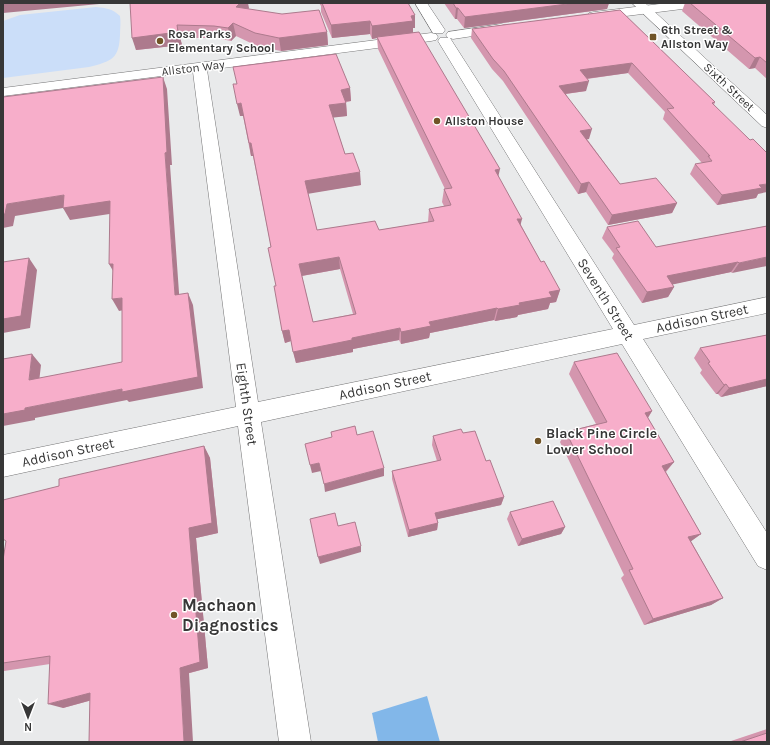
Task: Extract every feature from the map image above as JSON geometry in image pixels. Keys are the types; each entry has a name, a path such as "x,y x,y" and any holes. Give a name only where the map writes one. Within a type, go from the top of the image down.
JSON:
{"street":[{"name":"Seventh Street","path":"421,3 767,557"},
{"path":"579,18 641,6 698,3"},
{"name":"Sixth Street","path":"641,6 767,123"},
{"name":"Allston Way","path":"3,92 512,27"},
{"name":"Eighth Street","path":"199,67 295,742"},
{"name":"Addison Street","path":"3,466 767,305"}],"shaded area":[{"path":"96,7 109,9 120,16 118,49 113,58 109,61 89,67 3,78 3,21 20,15"}],"water":[{"path":"427,696 440,742 378,742 372,713"}],"building":[{"path":"130,3 240,3 236,7 282,14 319,10 327,32 279,38 255,33 233,23 228,28 177,25 178,32 132,38"},
{"path":"322,3 408,3 415,15 411,16 413,21 372,26 370,21 331,25"},
{"path":"453,3 575,3 465,17"},
{"path":"690,3 767,3 767,63 760,57 755,58"},
{"path":"620,10 715,102 712,103 750,140 753,139 767,153 767,184 759,185 762,188 722,195 695,164 712,161 708,156 710,156 667,109 674,108 632,63 580,70 589,81 559,86 592,129 580,131 620,184 656,178 677,203 612,215 589,182 581,184 504,71 493,59 472,29"},
{"path":"419,32 500,169 495,170 522,219 517,219 541,262 544,261 560,290 549,292 552,297 519,303 520,305 497,308 429,322 431,326 401,332 400,328 352,338 352,340 293,352 289,330 282,331 274,286 276,286 268,248 271,247 251,143 249,143 241,103 237,104 233,84 237,84 233,67 336,54 350,88 341,90 346,103 329,105 345,154 353,153 360,172 305,181 317,230 375,221 379,230 434,221 429,209 451,205 444,189 452,188 377,37","holes":["339,257 356,314 313,322 299,264"]},
{"path":"163,77 167,152 165,153 175,295 188,293 198,377 122,392 122,389 25,408 25,410 3,414 3,359 32,354 29,380 122,362 122,298 112,299 113,264 109,264 110,201 63,208 64,195 7,204 5,214 3,214 3,97"},
{"path":"638,221 656,247 767,226 767,257 667,276 674,287 647,292 616,248 620,247 607,227"},
{"path":"29,258 21,316 3,319 3,262"},
{"path":"767,335 767,379 729,388 726,384 724,385 708,363 710,362 700,348"},
{"path":"617,353 652,411 645,413 674,462 662,466 701,534 688,537 723,598 653,619 629,570 633,569 566,432 607,422 574,362"},
{"path":"355,426 357,435 373,431 384,468 324,484 319,463 310,465 305,444 332,437 331,432"},
{"path":"461,429 463,433 475,431 486,461 490,460 504,497 435,513 438,523 409,530 392,471 441,460 433,436"},
{"path":"204,446 212,523 189,528 200,662 180,668 184,742 89,742 90,693 48,704 50,656 3,663 3,560 6,541 3,539 3,500 59,486 59,479"},
{"path":"553,501 565,527 522,539 510,512"},
{"path":"335,513 338,526 355,522 361,546 318,557 310,519"},
{"path":"767,733 767,742 740,742"}],"place":[{"name":"6th Street & Allston Way","path":"653,37"},
{"name":"Rosa Parks Elementary School","path":"160,41"},
{"name":"Allston House","path":"437,121"},
{"name":"Black Pine Circle Lower School","path":"538,441"},
{"name":"Machaon Diagnostics","path":"174,615"}]}
